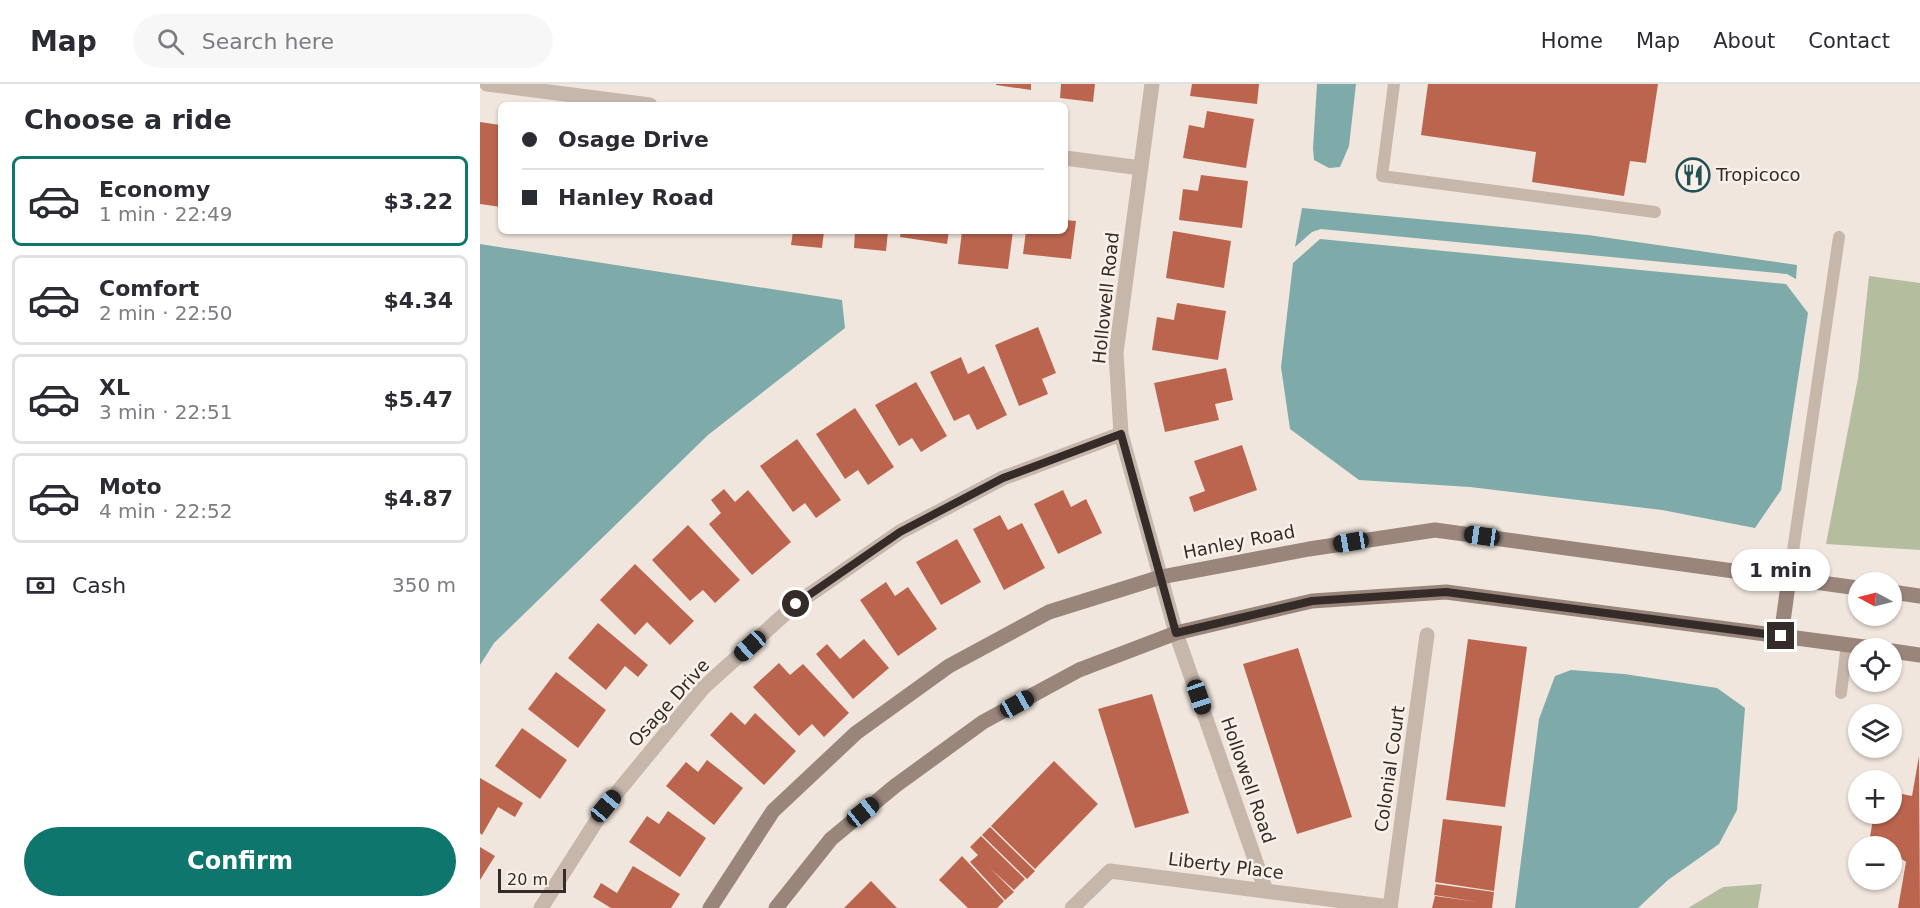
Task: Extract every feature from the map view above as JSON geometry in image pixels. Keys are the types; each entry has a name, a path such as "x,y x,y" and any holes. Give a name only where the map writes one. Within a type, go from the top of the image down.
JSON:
{"main road":[{"name":"Hanley Road","path":"710,908 772,811 865,726 949,666 1049,612 1161,577 1309,549 1435,530 1848,587"},
{"path":"1781,636 1789,578"},
{"path":"776,908 831,839 895,786 983,722 1079,670 1176,633 1312,601 1446,592 1847,644"},
{"path":"1902,593 1920,596"},
{"path":"1902,653 1920,656"}],"street":[{"path":"487,84 627,102"},
{"name":"Hollowell Road","path":"1152,84 1116,353 1121,434 1176,633 1266,891"},
{"path":"1068,158 1141,168"},
{"name":"Osage Drive","path":"541,908 606,806 703,688 796,604 900,532 972,494 1003,478 1121,434"},
{"name":"Colonial Court","path":"1390,908 1427,635"},
{"name":"Liberty Place","path":"1072,908 1110,871 1390,908"}],"lane":[{"path":"1395,84 1382,176 1655,212"},
{"path":"1789,578 1839,237"},
{"path":"1841,693 1847,644"}],"green space":[{"path":"1869,276 1920,283 1920,550 1826,544 1858,378"},
{"path":"1762,884 1758,908 1688,908 1723,887"}],"water":[{"path":"1317,84 1356,84 1349,146 1340,167 1329,168 1314,160"},
{"path":"1302,208 1588,235 1797,265 1796,279 1787,274 1321,229 1312,232 1295,247"},
{"path":"1320,239 1786,284 1808,313 1781,490 1755,528 1662,510 1470,487 1359,480 1290,429 1281,367 1293,263"},
{"path":"480,244 842,300 845,328 708,435 494,643 480,665"},
{"path":"1571,670 1624,674 1717,688 1745,708 1737,810 1719,844 1668,880 1638,908 1515,908 1539,719 1555,676"}],"building":[{"path":"1031,84 1031,90 996,85"},
{"path":"1061,84 1095,84 1093,102 1060,98"},
{"path":"1192,84 1259,84 1257,104 1190,96"},
{"path":"1428,84 1658,84 1646,163 1630,161 1624,196 1532,182 1536,152 1421,135"},
{"path":"1207,111 1254,119 1246,168 1183,158 1189,125 1204,128"},
{"path":"480,122 498,125 498,207 480,204"},
{"path":"1201,175 1248,181 1242,228 1179,220 1183,189 1198,191"},
{"path":"1068,220 1076,221 1071,259 1023,254 1026,234 1068,234"},
{"path":"1173,231 1231,241 1224,288 1166,278"},
{"path":"793,234 824,234 822,248 791,245"},
{"path":"855,234 888,234 886,251 854,248"},
{"path":"900,234 949,234 947,244 900,237"},
{"path":"962,234 1013,234 1008,269 958,264"},
{"path":"1177,303 1226,311 1218,360 1152,350 1157,317 1174,320"},
{"path":"1038,327 1056,373 1042,379 1048,394 1019,406 995,345"},
{"path":"961,357 968,374 984,366 1007,415 977,430 969,414 954,421 930,372"},
{"path":"1226,368 1233,400 1215,404 1219,420 1165,432 1154,383"},
{"path":"916,382 947,436 921,452 912,438 899,446 875,405"},
{"path":"855,408 894,467 868,485 858,470 845,479 816,434"},
{"path":"797,439 841,500 816,518 805,503 793,512 760,466"},
{"path":"1242,445 1257,490 1194,512 1189,497 1205,491 1194,461"},
{"path":"724,489 735,502 748,490 791,542 752,575 709,524 721,513 711,500"},
{"path":"1063,490 1071,507 1086,499 1102,533 1058,554 1034,504"},
{"path":"1000,515 1008,530 1022,523 1045,568 1004,590 973,529"},
{"path":"688,525 740,580 715,603 703,590 690,601 652,560"},
{"path":"957,539 981,582 941,605 916,562"},
{"path":"635,564 694,621 670,645 647,622 635,635 600,600"},
{"path":"886,582 895,596 908,587 937,629 898,656 860,600"},
{"path":"598,623 648,665 638,677 625,666 606,690 568,658"},
{"path":"864,639 889,668 853,699 816,654 827,644 840,659"},
{"path":"1468,639 1527,647 1505,807 1446,800"},
{"path":"1298,648 1352,817 1297,834 1243,664"},
{"path":"779,663 790,675 803,664 849,713 824,737 812,724 799,736 753,687"},
{"path":"556,672 606,710 578,748 528,709"},
{"path":"1152,694 1189,813 1135,828 1098,709"},
{"path":"731,712 745,725 755,713 796,751 764,785 710,735"},
{"path":"522,728 567,760 540,799 495,766"},
{"path":"1919,756 1920,908 1898,908 1906,862 1902,859 1902,836 1870,836 1872,824 1902,824 1902,794 1912,796"},
{"path":"707,760 743,788 714,825 666,786 686,762 698,772"},
{"path":"1054,761 1098,804 1035,869 991,826"},
{"path":"480,778 523,803 515,817 498,807 482,835 480,833"},
{"path":"668,811 706,838 680,877 629,842 647,816 659,824"},
{"path":"1443,819 1502,826 1494,891 1435,882"},
{"path":"990,827 1035,871 1027,879 982,835"},
{"path":"981,836 1025,879 1014,890 990,868 1014,892 1005,900 970,862 978,855 970,847"},
{"path":"480,847 495,856 480,880"},
{"path":"962,856 1004,901 997,908 968,908 939,880"},
{"path":"633,866 680,894 671,908 611,908 593,897 601,883 617,893"},
{"path":"871,881 897,908 844,908"},
{"path":"1436,884 1494,892 1492,908 1432,908 1435,896 1478,902 1434,895"}],"place":[{"name":"Tropicoco","path":"1693,175"}],"route":[{"path":"796,604 900,532 1003,478 1121,434 1176,633 1312,601 1446,592 1781,636"}]}
